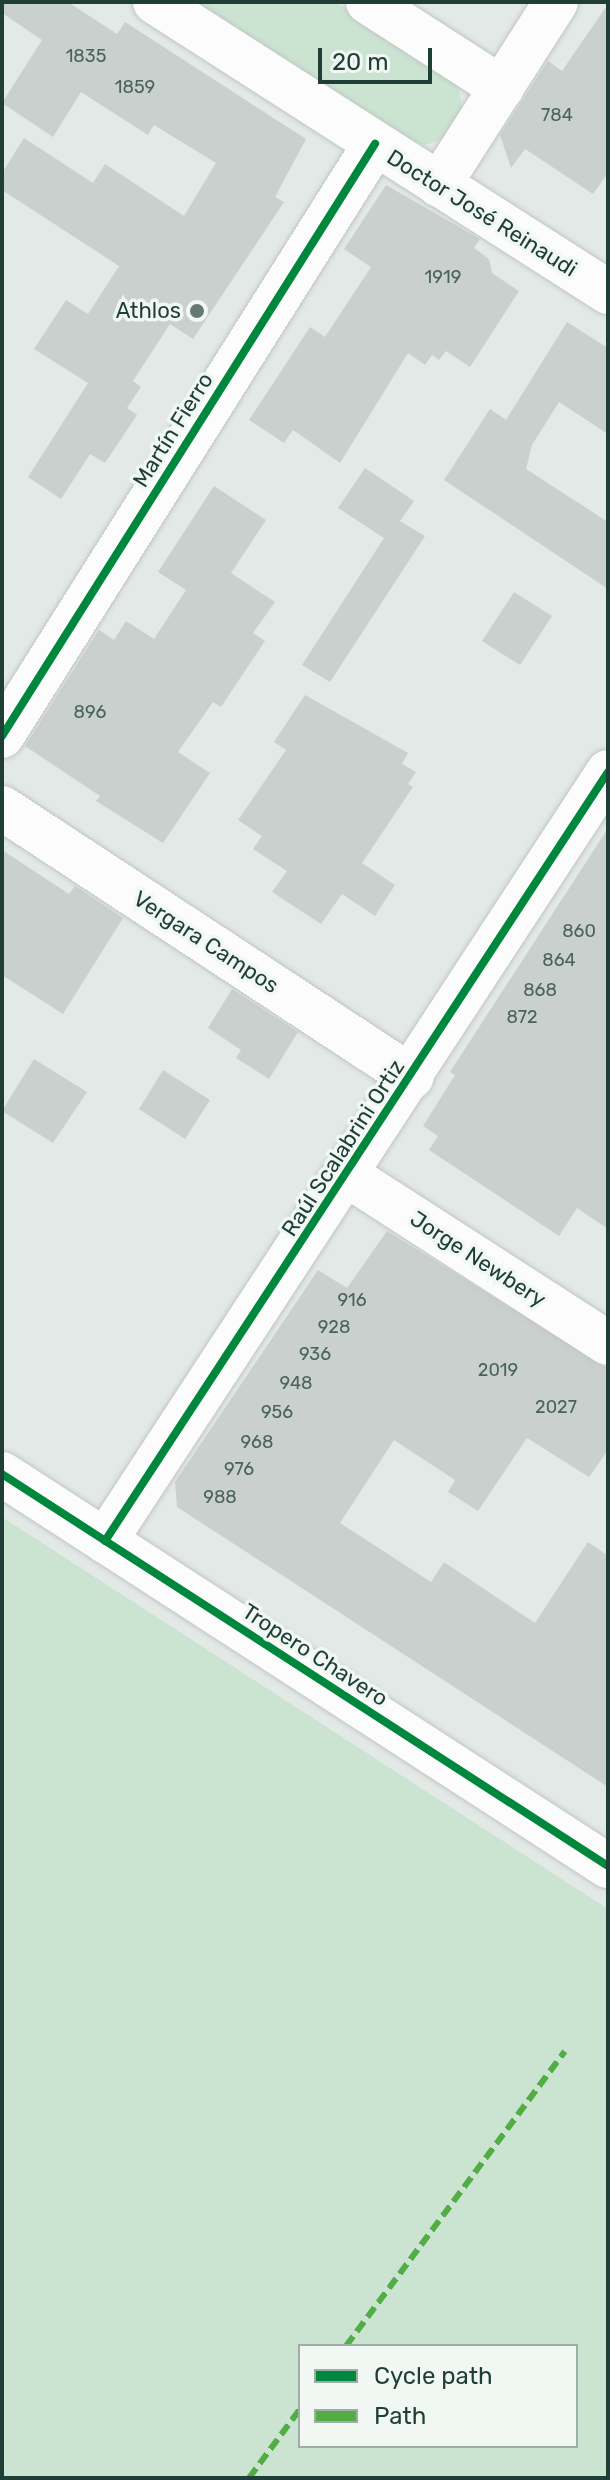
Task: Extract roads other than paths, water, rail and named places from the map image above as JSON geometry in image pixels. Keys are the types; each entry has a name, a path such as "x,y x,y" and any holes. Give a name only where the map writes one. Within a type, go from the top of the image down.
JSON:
{"street":[{"name":"Doctor José Reinaudi","path":"155,2 608,292"},
{"path":"368,2 502,88"},
{"path":"439,185 556,2"},
{"name":"Martín Fierro","path":"2,736 375,144"},
{"name":"Raúl Scalabrini Ortiz","path":"105,1541 608,772"},
{"name":"Vergara Campos","path":"2,808 411,1077"},
{"name":"Jorge Newbery","path":"347,1175 608,1343"},
{"name":"Tropero Chavero","path":"2,1474 608,1866"}],"place":[{"name":"Athlos","path":"197,311"}]}
